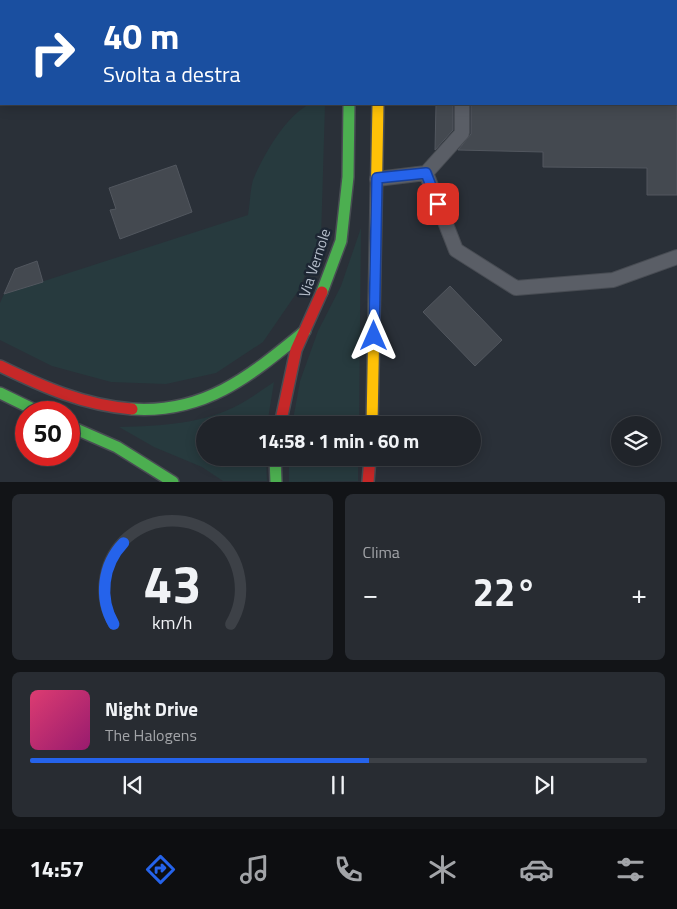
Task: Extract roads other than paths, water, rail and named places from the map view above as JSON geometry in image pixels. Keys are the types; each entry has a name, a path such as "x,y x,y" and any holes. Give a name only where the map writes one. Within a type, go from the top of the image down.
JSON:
{"main road":[{"name":"Via Vernole","path":"282,416 296,350 341,241 348,177 349,105"},
{"path":"372,416 374,222 378,105"},
{"path":"0,366 58,394 124,409 178,407 221,392 259,367 305,331"},
{"path":"0,392 18,401"},
{"path":"80,431 117,447 173,482"},
{"path":"276,466 276,482"},
{"path":"368,482 369,466"}],"lane":[{"path":"377,178 426,173 462,133 462,105"},
{"path":"426,173 456,250 516,288 613,280 677,257"}]}
